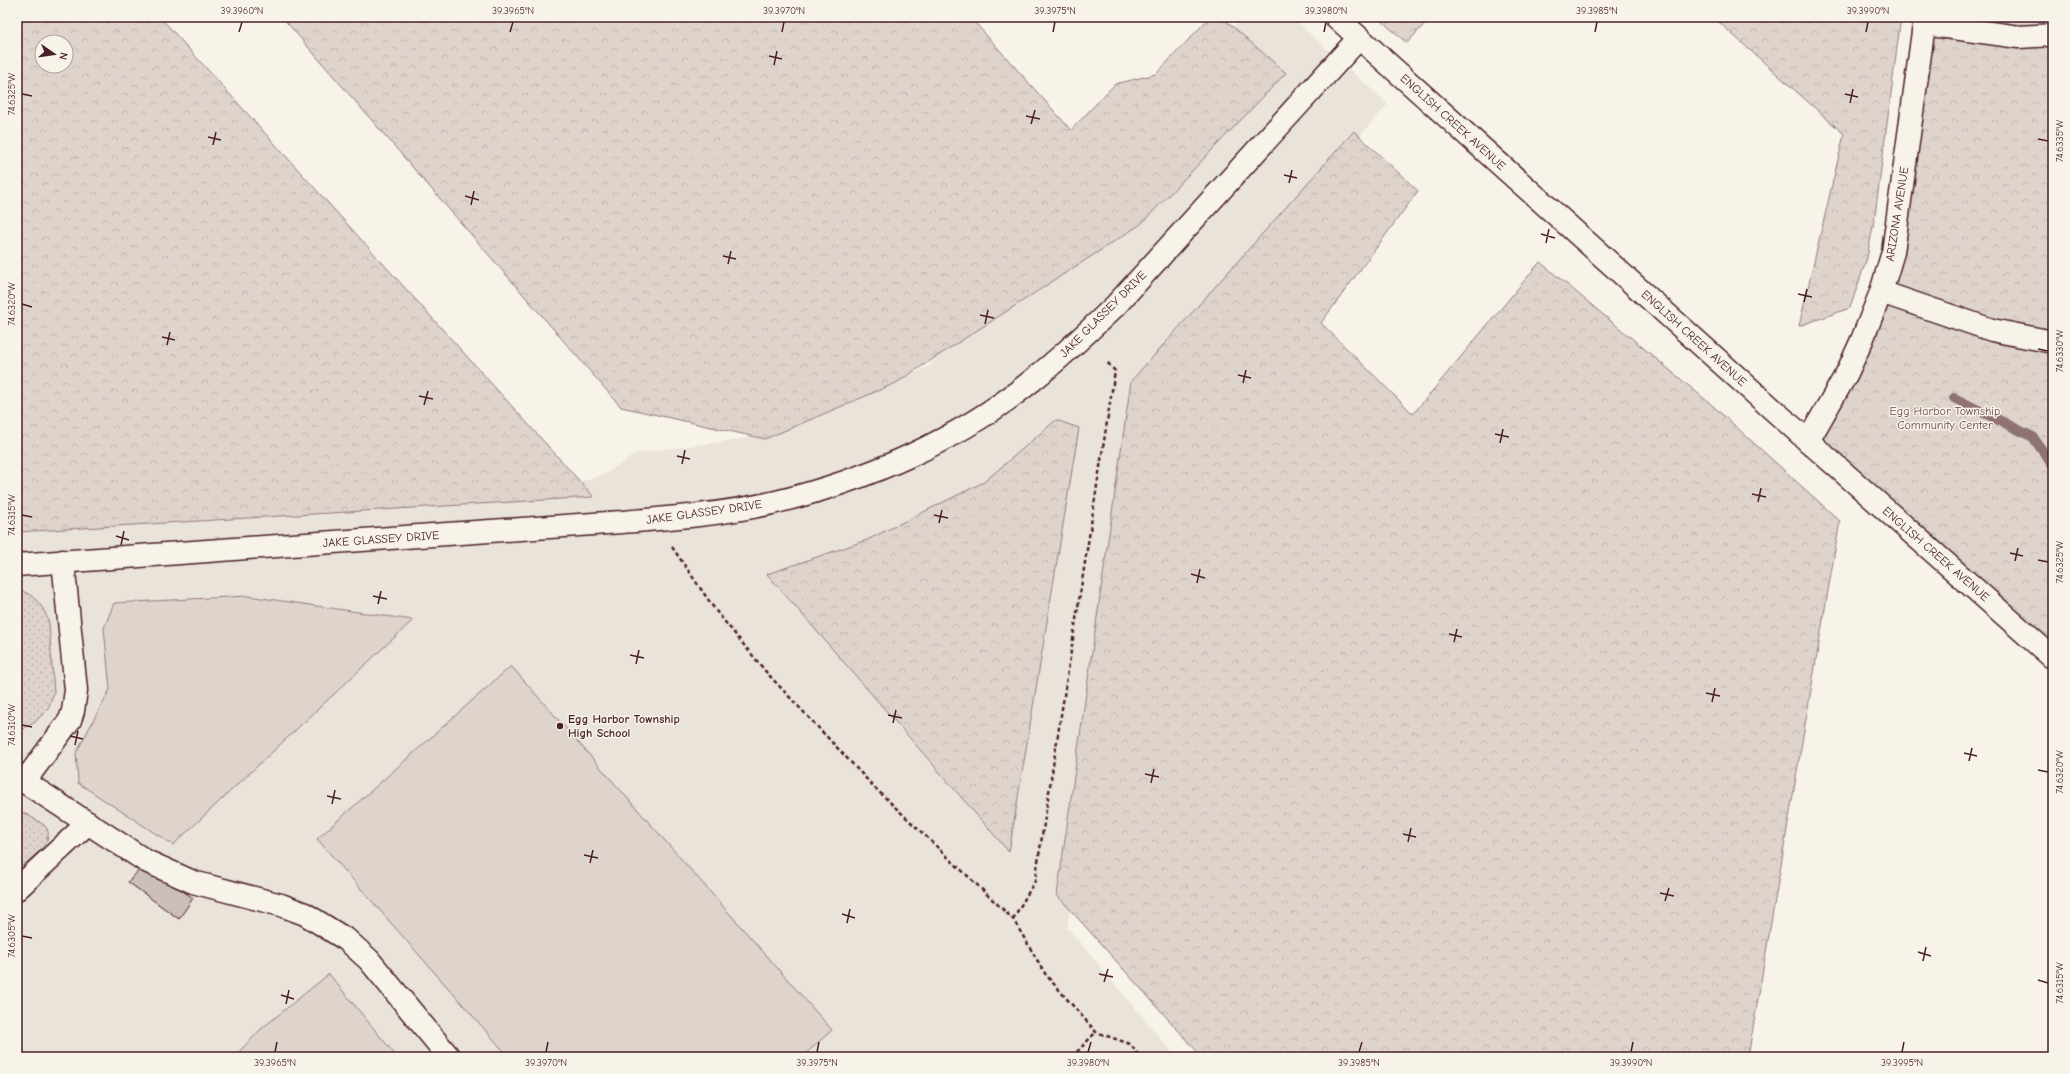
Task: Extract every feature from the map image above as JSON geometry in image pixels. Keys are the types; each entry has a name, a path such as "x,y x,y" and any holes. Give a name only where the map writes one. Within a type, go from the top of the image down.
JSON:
{"main road":[{"name":"ENGLISH CREEK AVENUE","path":"1336,17 1808,441 2053,658"},
{"path":"1924,21 2019,37 2053,35"},
{"name":"ARIZONA AVENUE","path":"1808,441 1847,373 1872,318 1893,252 1924,21"},
{"name":"JAKE GLASSEY DRIVE","path":"17,565 589,524 718,512 772,503 829,487 887,464 943,439 992,409 1032,381 1083,337 1116,304 1359,38"},
{"path":"1881,292 1992,330 2053,342"},
{"path":"63,561 76,690 73,711 70,720 20,779 152,864 193,882 281,905 305,914 347,940 369,960 449,1057"},
{"path":"17,889 88,823"}],"path":[{"path":"1013,920 1035,881 1115,371 1106,361"},
{"path":"672,546 716,611 767,673 875,788 1013,920 1046,975 1096,1032 1130,1044 1140,1057"},
{"path":"1072,1057 1096,1032"}],"shaded area":[{"name":"Egg Harbor Township High School","path":"1243,17 1291,17 1388,104 1170,351 1067,927 1176,1057 17,1057 17,525 568,486 607,473 637,453 742,439 799,422 872,393 929,366"}],"green space":[{"path":"17,17 160,17 594,497 17,532"},
{"path":"282,17 970,17 1071,130 1115,84 1156,74 1210,17 1222,17 1286,73 1141,224 896,383 765,439 621,407"},
{"path":"1377,17 1431,17 1407,43"},
{"path":"1713,17 1901,17 1875,215 1867,258 1850,308 1799,326 1844,134"},
{"name":"Egg Harbor Township Community Center","path":"1925,17 2053,17 2053,658 1809,441 1872,318"},
{"path":"1354,131 1418,191 1321,323 1413,414 1540,262 1713,406 1840,521 1748,1057 1202,1057 1057,895 1131,381"},
{"path":"1056,420 1079,428 1009,852 767,574 867,540 984,482"},
{"path":"17,589 33,597 41,606 47,617 49,623 54,693 48,709 34,723 17,732"},
{"path":"248,596 413,620 173,845 78,783 76,753 110,689 104,628 114,603"},
{"path":"511,666 832,1030 802,1057 509,1057 317,839"},
{"path":"17,809 44,825 48,831 48,837 40,850 17,870"},
{"path":"329,974 397,1057 234,1057 261,1029"}],"building":[{"path":"144,865 193,898 179,919 128,882"}],"waterway":[{"path":"1954,398 2033,437 2053,466"}],"place":[{"name":"Egg Harbor Township High School","path":"560,726"}]}
